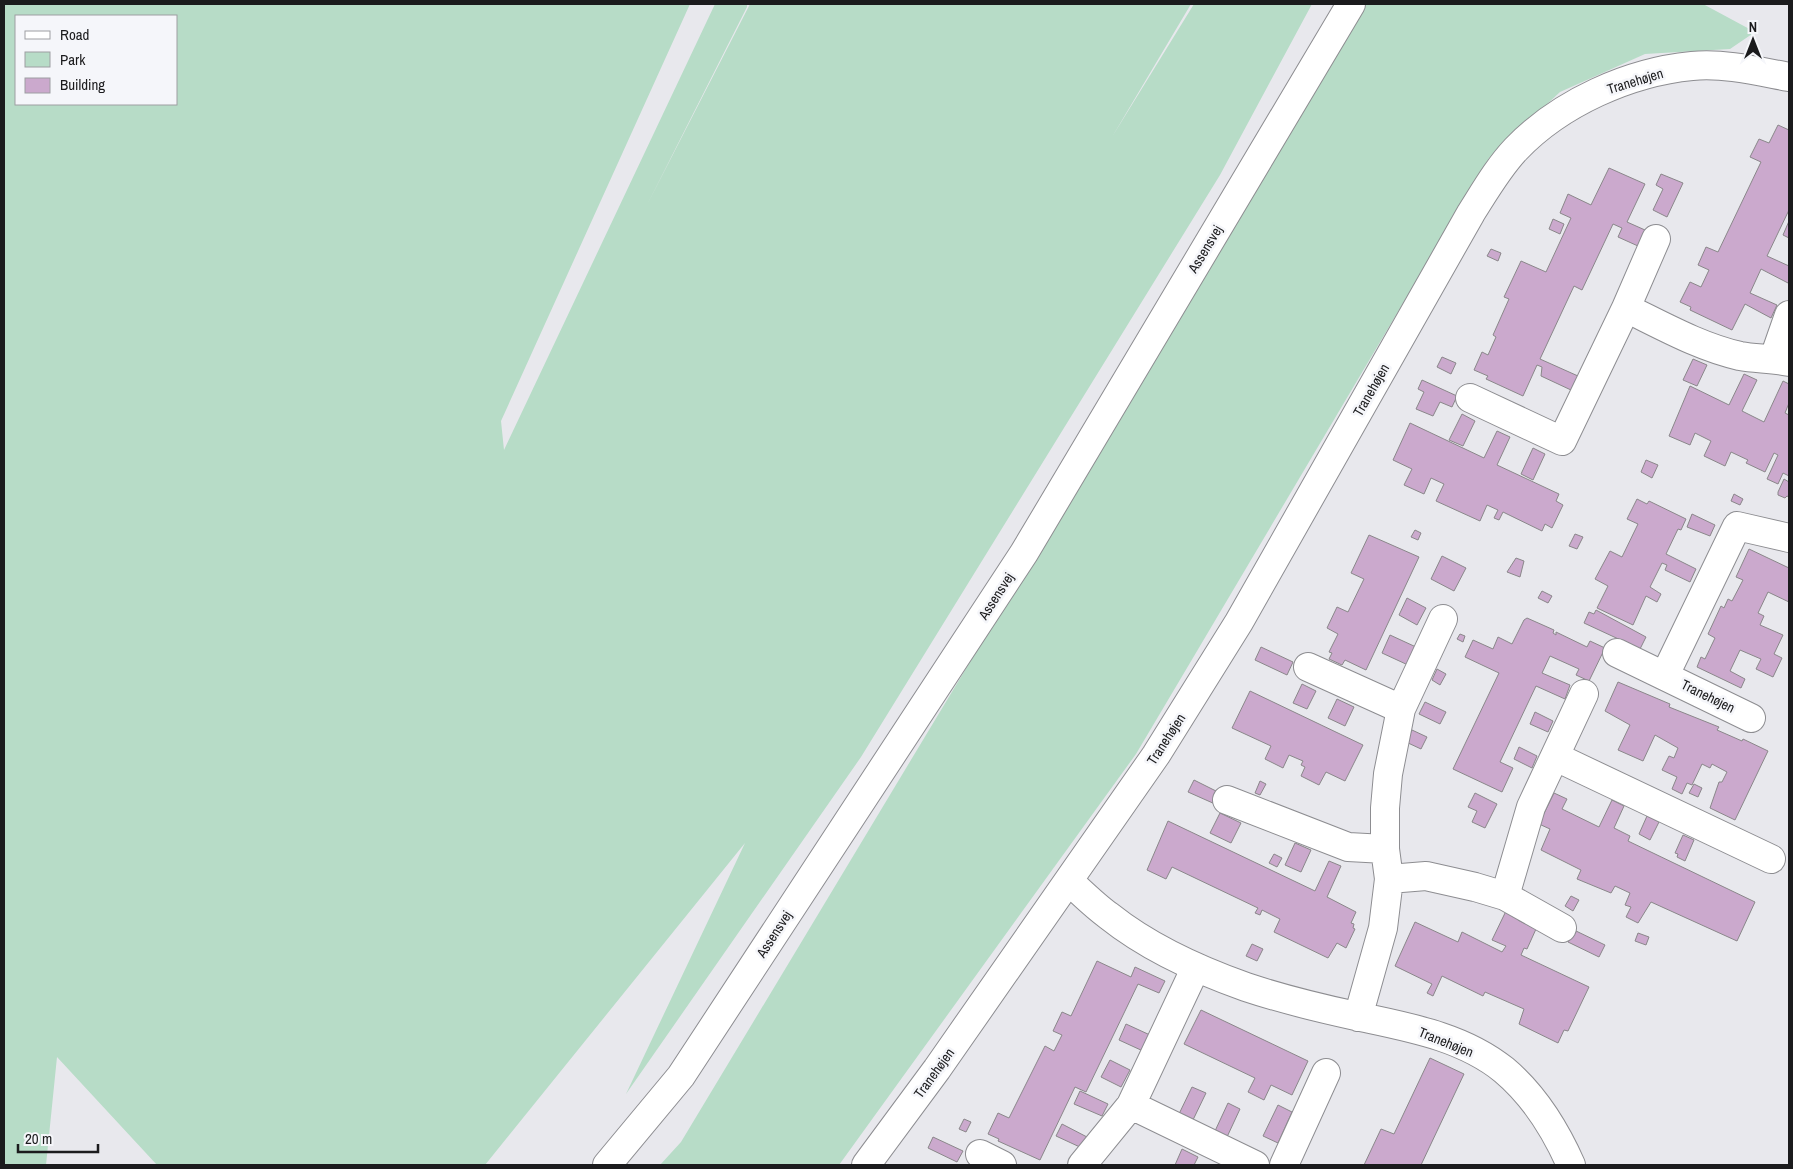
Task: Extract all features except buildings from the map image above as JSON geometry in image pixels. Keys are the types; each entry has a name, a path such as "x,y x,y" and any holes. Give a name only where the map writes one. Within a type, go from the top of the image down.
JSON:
{"street":[{"name":"Assensvej","path":"607,1165 681,1076 1024,552 1350,4"},
{"name":"Tranehøjen","path":"866,1165 937,1069 1156,756 1239,622 1471,213 1496,174 1515,150 1562,113 1601,91 1643,75 1701,66 1739,67 1789,77"},
{"path":"1470,398 1562,441 1626,308 1656,239"},
{"path":"1626,308 1703,344 1741,356 1781,360 1789,315"},
{"name":"Tranehøjen","path":"1665,675 1737,526 1789,538"},
{"path":"1358,1017 1382,928 1389,879 1384,849 1388,774 1401,709 1443,619"},
{"name":"Tranehøjen","path":"1617,653 1751,718"},
{"path":"1308,667 1401,709"},
{"path":"1504,896 1531,806 1556,757 1584,694"},
{"path":"1556,757 1770,858"},
{"path":"1227,800 1348,847 1384,849"},
{"path":"1389,879 1426,876 1504,896 1562,928"},
{"name":"Tranehøjen","path":"1069,881 1109,917 1150,944 1196,967 1297,1002 1358,1017 1424,1030 1466,1047 1503,1070 1532,1098 1556,1133 1571,1165"},
{"path":"1082,1165 1131,1105 1196,967"},
{"path":"1284,1165 1326,1073"},
{"path":"1131,1105 1255,1165"}],"green space":[{"path":"4,4 690,4 501,421 504,450 715,4 747,4 747,7 647,205 750,4 1191,4 1112,137 1194,4 1312,4 1220,175 861,757 626,1094 745,843 485,1165 157,1165 57,1057 46,1165 4,1165"},
{"path":"1366,4 1703,4 1755,32 1730,49 1645,54 1560,92 1489,158 1136,754 839,1165 660,1165 681,1142"}]}
